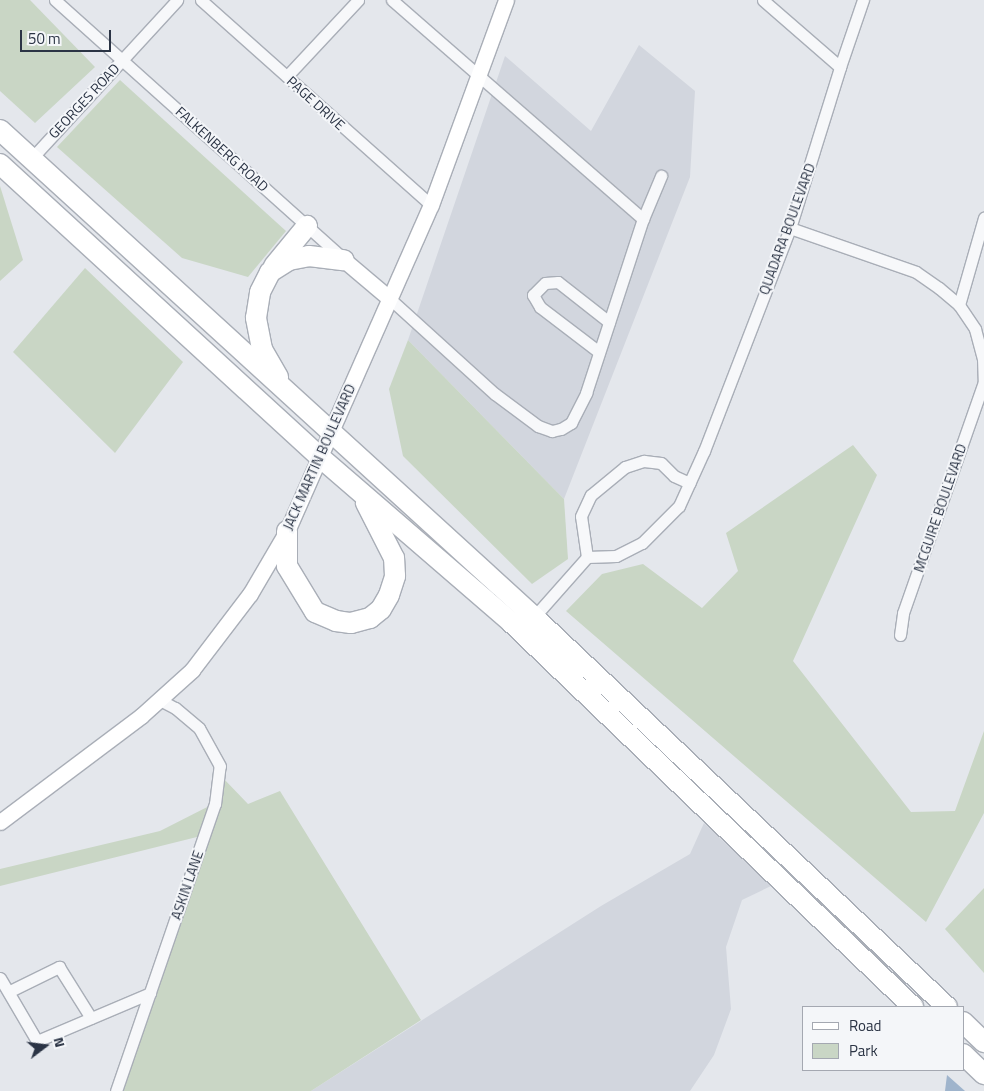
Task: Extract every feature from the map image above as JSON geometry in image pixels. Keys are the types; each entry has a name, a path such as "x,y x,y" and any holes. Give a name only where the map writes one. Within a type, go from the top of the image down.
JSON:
{"highway":[{"path":"0,130 330,434 534,617 946,1006"},
{"path":"0,164 321,458 511,622 912,1006"},
{"path":"289,396 262,349 256,318 260,292 270,272 306,226"},
{"path":"270,272 289,260 308,256 344,260"},
{"path":"287,531 287,566 315,612 336,621 351,623 370,618 382,609 389,595 395,576 394,558 385,535 357,488"},
{"path":"964,1023 984,1042"},
{"path":"964,1055 984,1074"}],"street":[{"name":"FALKENBERG ROAD","path":"55,0 344,260 389,298"},
{"name":"GEORGES ROAD","path":"31,159 177,0"},
{"name":"PAGE DRIVE","path":"201,0 431,205"},
{"path":"287,76 358,0"},
{"path":"392,0 643,219"},
{"name":"JACK MARTIN BOULEVARD","path":"0,822 99,749 192,670 229,625 287,531 321,458 431,205 506,0"},
{"path":"763,0 840,67"},
{"name":"QUADARA BOULEVARD","path":"587,557 616,556 642,543 679,506 690,483 790,228 863,0"},
{"path":"389,298 495,394 538,426 552,431 571,423 586,393 643,219 661,176"},
{"path":"958,305 984,218"},
{"name":"MCGUIRE BOULEVARD","path":"790,228 916,272 958,305 974,329 983,358 984,382 903,613 900,635"},
{"path":"600,352 540,307 533,295 546,283 558,282 609,322"},
{"path":"534,617 587,557 581,516 591,495 625,467 644,460 661,463 674,476 690,483"},
{"name":"ASKIN LANE","path":"116,1091 215,804 220,766 199,728 175,708 158,699"},
{"path":"10,991 58,967 91,1018"},
{"path":"0,978 10,991 37,1041 150,993"}],"shaded area":[{"path":"639,45 695,91 690,177 564,499 408,340 505,56 591,131"},
{"path":"704,823 771,886 742,900 726,947 731,1009 714,1055 690,1091 311,1091 601,906 690,854"}],"green space":[{"path":"0,0 30,0 95,67 35,123 0,91"},
{"path":"120,80 286,231 248,277 182,258 57,147"},
{"path":"0,186 23,260 0,281"},
{"path":"85,268 183,362 115,453 13,352"},
{"path":"408,340 564,499 568,559 532,584 403,456 389,389"},
{"path":"853,445 877,475 793,661 911,812 955,811 984,731 984,813 926,922 566,611 602,574 643,564 702,608 738,571 726,533"},
{"path":"223,778 248,804 280,791 421,1020 311,1091 118,1091 209,834 0,886 0,869 160,831 221,800"},
{"path":"984,888 984,973 945,929"}],"water":[{"path":"947,1075 965,1091 945,1091"}]}
